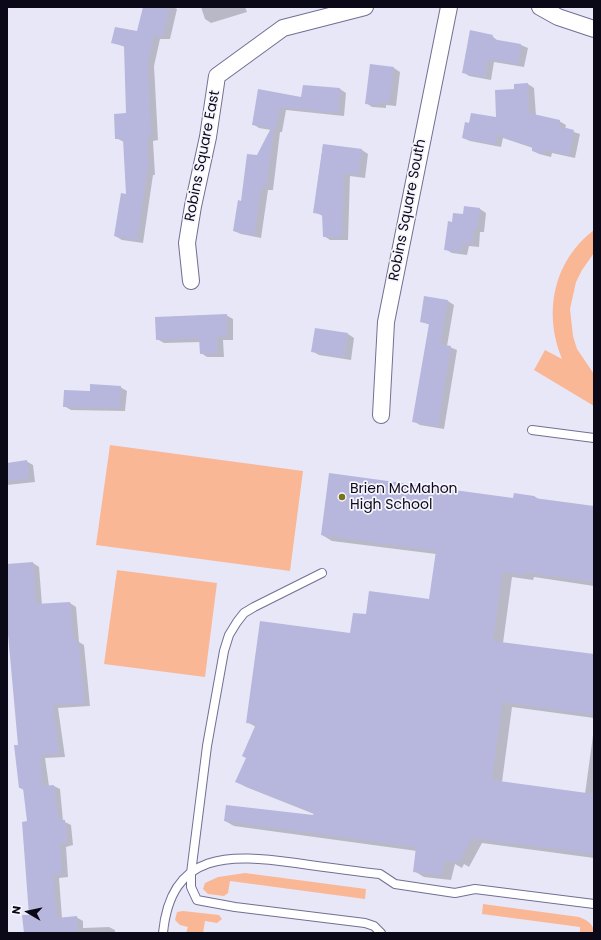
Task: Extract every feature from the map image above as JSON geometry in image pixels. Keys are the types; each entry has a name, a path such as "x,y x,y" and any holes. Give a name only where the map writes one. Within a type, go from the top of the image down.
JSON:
{"street":[{"name":"Robins Square East","path":"191,282 187,243 192,206 208,137 218,76 283,28 365,7"},
{"name":"Robins Square South","path":"381,415 386,322 449,7"},
{"path":"540,7 558,17 594,29"}],"lane":[{"path":"532,430 594,438"},
{"path":"322,573 244,613 228,635 207,746 191,873 191,888 197,900 235,907 365,923 374,926 381,933"},
{"path":"163,933 169,904 178,886 191,873 204,864 219,859 239,857 259,858 380,874 395,884 454,893 475,889 594,904"}],"shaded area":[{"path":"594,230 594,253 582,270 576,282 570,309 573,336 577,349 594,374 594,406 534,370 545,350 562,359 556,342 553,324 553,306 556,289 561,272 569,257 580,243"},
{"path":"110,445 303,471 290,571 96,545"},
{"path":"117,570 217,583 205,677 104,664"},
{"path":"245,873 366,889 365,899 230,881 228,893 224,896 208,894 203,889 205,883 218,877"},
{"path":"483,904 579,917 590,923 593,927 594,933 580,933 580,927 482,914"},
{"path":"183,911 219,915 222,919 217,923 205,921 203,933 186,933 188,927 180,925 175,920 177,912"}],"building":[{"path":"143,7 170,7 163,36 154,36 148,62 151,137 147,137 149,172 147,172 137,240 114,236 121,193 126,194 123,139 115,139 114,114 126,113 124,46 111,43 115,27 137,31"},
{"path":"470,30 493,35 492,39 521,44 518,64 488,59 485,77 462,73"},
{"path":"370,64 394,67 389,103 380,102 379,105 365,104"},
{"path":"528,83 529,113 560,120 559,126 574,130 569,155 546,150 545,154 532,151 532,147 496,135 495,144 462,138 465,122 469,123 471,113 496,117 495,90 514,89 514,84"},
{"path":"303,85 340,88 338,113 280,107 276,129 274,128 266,187 261,187 254,235 233,231 238,200 241,201 247,154 257,155 271,128 252,125 258,89 301,97"},
{"path":"323,144 362,149 358,175 344,173 342,237 323,237 322,214 313,213"},
{"path":"464,206 480,208 477,229 474,229 472,244 462,243 461,252 444,250 448,221 452,222 453,213 463,214"},
{"path":"424,296 448,300 440,344 451,346 438,426 412,422 429,324 420,322"},
{"path":"227,314 227,337 217,337 218,353 200,354 199,338 156,340 155,317"},
{"path":"315,328 348,333 344,357 311,352"},
{"path":"90,384 121,386 119,408 63,407 64,390 90,391"},
{"path":"27,460 29,478 7,481 7,463"},
{"path":"329,473 513,498 514,493 534,496 534,498 594,506 594,582 524,572 524,575 502,572 493,641 594,654 594,715 502,702 492,780 594,794 594,854 472,838 459,862 454,860 452,863 445,860 441,875 413,872 416,847 224,821 226,805 313,815 314,813 235,782 246,758 242,756 256,724 246,723 260,621 350,633 353,613 366,614 369,591 429,599 436,551 321,535"},
{"path":"33,562 36,604 70,602 74,640 78,640 85,703 53,705 59,754 40,755 43,786 54,785 58,819 65,820 67,842 60,844 62,874 53,875 57,918 77,916 78,933 24,933 22,915 29,915 22,822 27,821 23,788 19,788 14,745 18,745 7,623 7,564"}],"place":[{"name":"Brien McMahon High School","path":"342,497"}]}
